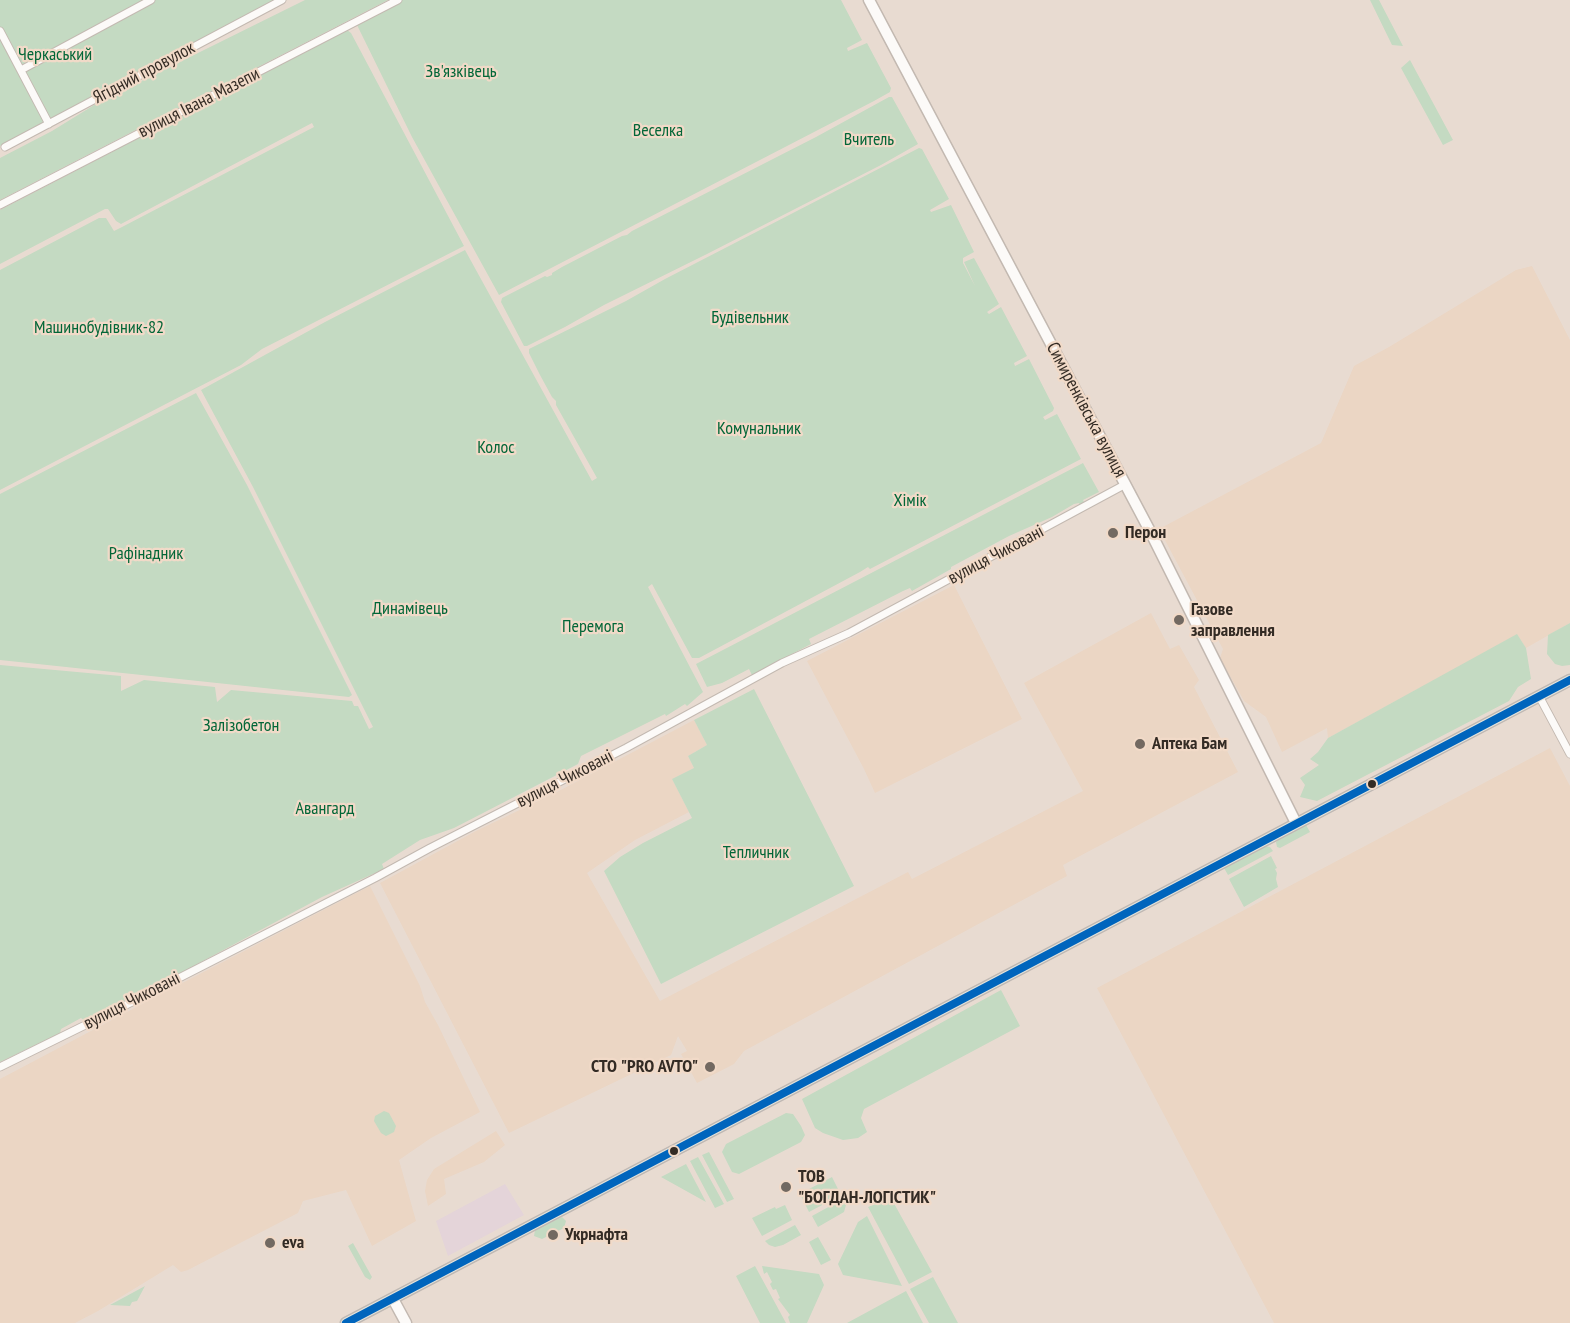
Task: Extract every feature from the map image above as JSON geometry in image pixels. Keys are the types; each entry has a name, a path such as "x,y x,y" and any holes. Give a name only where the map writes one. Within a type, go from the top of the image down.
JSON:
{"main road":[{"name":"Симиренківська вулиця","path":"869,0 1126,484 1296,823"},
{"path":"346,1323 1570,680"},
{"path":"393,1299 406,1323"}],"street":[{"path":"21,70 151,0"},
{"name":"Ягідний провулок","path":"5,147 282,0"},
{"name":"вулиця Івана Мазепи","path":"0,205 398,0"},
{"path":"0,32 49,124"},
{"name":"вулиця Чиковані","path":"0,1067 375,878 626,748 782,663 849,633 1126,484"},
{"path":"1539,696 1570,754"}],"shaded area":[{"path":"1532,266 1570,340 1570,623 1526,648 1517,635 1328,738 1327,728 1282,752 1266,717 1244,701 1220,658 1223,649 1159,529 1321,443 1354,366 1516,270"},
{"path":"954,585 1022,719 875,793 807,661"},
{"path":"1151,613 1170,649 1179,645 1199,680 1194,687 1238,772 1063,865 1067,876 744,1051 734,1064 697,1083 681,1054 687,1051 678,1036 671,1055 509,1133 380,883 476,831 555,793 694,720 707,745 688,756 694,768 672,779 689,812 635,840 587,873 660,1001 908,872 912,879 1083,791 1024,683"},
{"path":"1550,748 1570,786 1570,1323 1274,1323 1097,988"},
{"path":"370,886 480,1112 431,1138 399,1160 416,1221 372,1246 346,1190 303,1201 298,1213 188,1270 181,1272 173,1265 75,1323 0,1323 0,1079"},
{"path":"496,1131 505,1145 484,1162 444,1179 446,1194 428,1206 425,1191 427,1180 434,1169"},
{"path":"505,1184 524,1215 448,1256 436,1221"}],"green space":[{"name":"Черкаський","path":"0,0 278,0 0,146"},
{"path":"305,0 388,0 0,200 0,158 52,131 99,102"},
{"name":"Веселка","path":"402,0 841,0 862,40 847,48 848,51 867,43 891,88 890,92 874,101 499,295 412,137 357,25"},
{"path":"1370,0 1379,0 1403,46 1392,45"},
{"name":"Машинобудівник-82","path":"347,30 351,33 464,246 262,349 241,365 0,490 0,270 99,218 106,218 114,231 314,127 312,123 121,224 116,221 108,209 105,209 0,264 0,210"},
{"path":"1410,60 1453,140 1443,145 1401,68"},
{"name":"Вчитель","path":"892,97 918,144 881,165 524,346 501,302 502,298 545,276 552,275 562,267 816,137"},
{"path":"919,148 922,149 949,199 930,210 931,212 951,205 974,252 963,258 963,263 975,286 964,262 974,258 999,304 987,312 989,314 1001,307 1027,356 1014,363 1015,366 1029,359 1054,408 1043,417 1045,420 1057,414 1081,459 870,569 868,567 699,658 692,658 652,584 648,587 703,692 687,706 685,704 666,716 665,714 581,756 578,764 454,828 420,840 382,864 384,869 322,897 162,983 85,1021 81,1018 61,1029 60,1033 0,1062 0,665 121,676 121,691 144,680 215,687 217,702 231,690 352,701 354,706 358,706 369,729 373,727 253,487 201,390 325,322 465,250 592,481 597,478 540,375 529,349"},
{"name":"Рафінадник","path":"196,393 247,485 352,695 349,697 0,660 0,494"},
{"name":"Хімік","path":"1083,463 1099,492 1083,500 1084,502 1080,505 1079,503 1074,504 1052,517 1009,536 912,591 910,588 903,591 809,639 811,644 752,675 749,669 722,683 707,687 696,664"},
{"path":"1570,623 1570,665 1562,666 1555,664 1547,654 1548,635"},
{"path":"1517,634 1526,648 1531,679 1518,687 1509,701 1317,801 1300,797 1305,785 1300,778 1319,765 1310,759 1328,738"},
{"name":"Тепличник","path":"754,689 854,886 661,984 604,871 620,857 643,843 692,818 672,779 694,768 688,756 707,745 694,720"},
{"path":"1306,825 1310,832 1280,848 1277,847 1276,842 1279,839"},
{"path":"1265,846 1270,847 1273,851 1228,875 1224,868"},
{"path":"1271,856 1277,868 1275,869 1278,887 1244,907 1229,879"},
{"path":"1001,990 1020,1026 864,1109 861,1118 867,1132 858,1138 843,1140 815,1128 802,1099"},
{"path":"384,1111 389,1113 396,1126 394,1132 386,1136 381,1133 374,1121 375,1116"},
{"path":"786,1113 793,1114 801,1126 805,1135 801,1142 739,1174 732,1172 722,1152 726,1144"},
{"path":"709,1152 734,1199 727,1202 702,1155"},
{"path":"698,1157 724,1204 715,1208 690,1161"},
{"path":"686,1164 706,1202 661,1177"},
{"path":"832,1177 841,1195 809,1212 801,1196"},
{"path":"891,1198 932,1272 909,1284 868,1207"},
{"path":"843,1199 846,1205 844,1212 818,1227 812,1216"},
{"path":"785,1205 792,1220 762,1236 752,1218 775,1207 776,1209"},
{"path":"867,1216 902,1286 843,1275 838,1264 858,1222"},
{"path":"562,1217 566,1221 564,1228 542,1239 534,1236 535,1230"},
{"path":"795,1225 801,1235 783,1245 775,1247 765,1241"},
{"path":"818,1237 831,1260 821,1265 809,1242"},
{"path":"353,1243 372,1277 370,1280 365,1277 348,1246"},
{"path":"755,1266 786,1323 760,1323 736,1276"},
{"path":"762,1266 819,1274 824,1285 807,1323 790,1323 788,1317 790,1315 778,1299 780,1298 776,1289 773,1290 770,1284 772,1282 767,1272 764,1274"},
{"path":"933,1277 958,1323 929,1323 910,1289"},
{"path":"145,1286 137,1301 132,1302 130,1306 110,1305"},
{"path":"906,1291 923,1323 847,1323"}],"transit line":[{"path":"346,1323 1570,680"}],"place":[{"name":"Перон","path":"1113,533"},
{"name":"Газове заправлення","path":"1179,620"},
{"name":"Аптека Бам","path":"1140,744"},
{"name":"СТО \"PRO AVTO\"","path":"710,1067"},
{"name":"ТОВ \"БОГДАН-ЛОГІСТИК\"","path":"786,1187"},
{"name":"Укрнафта","path":"553,1235"},
{"name":"eva","path":"270,1243"}],"park label":[{"name":"Зв'язківець","path":"461,72"},
{"name":"Будівельник","path":"750,318"},
{"name":"Комунальник","path":"759,429"},
{"name":"Колос","path":"496,448"},
{"name":"Динамівець","path":"410,609"},
{"name":"Перемога","path":"593,627"},
{"name":"Залізобетон","path":"241,726"},
{"name":"Авангард","path":"325,809"}]}
